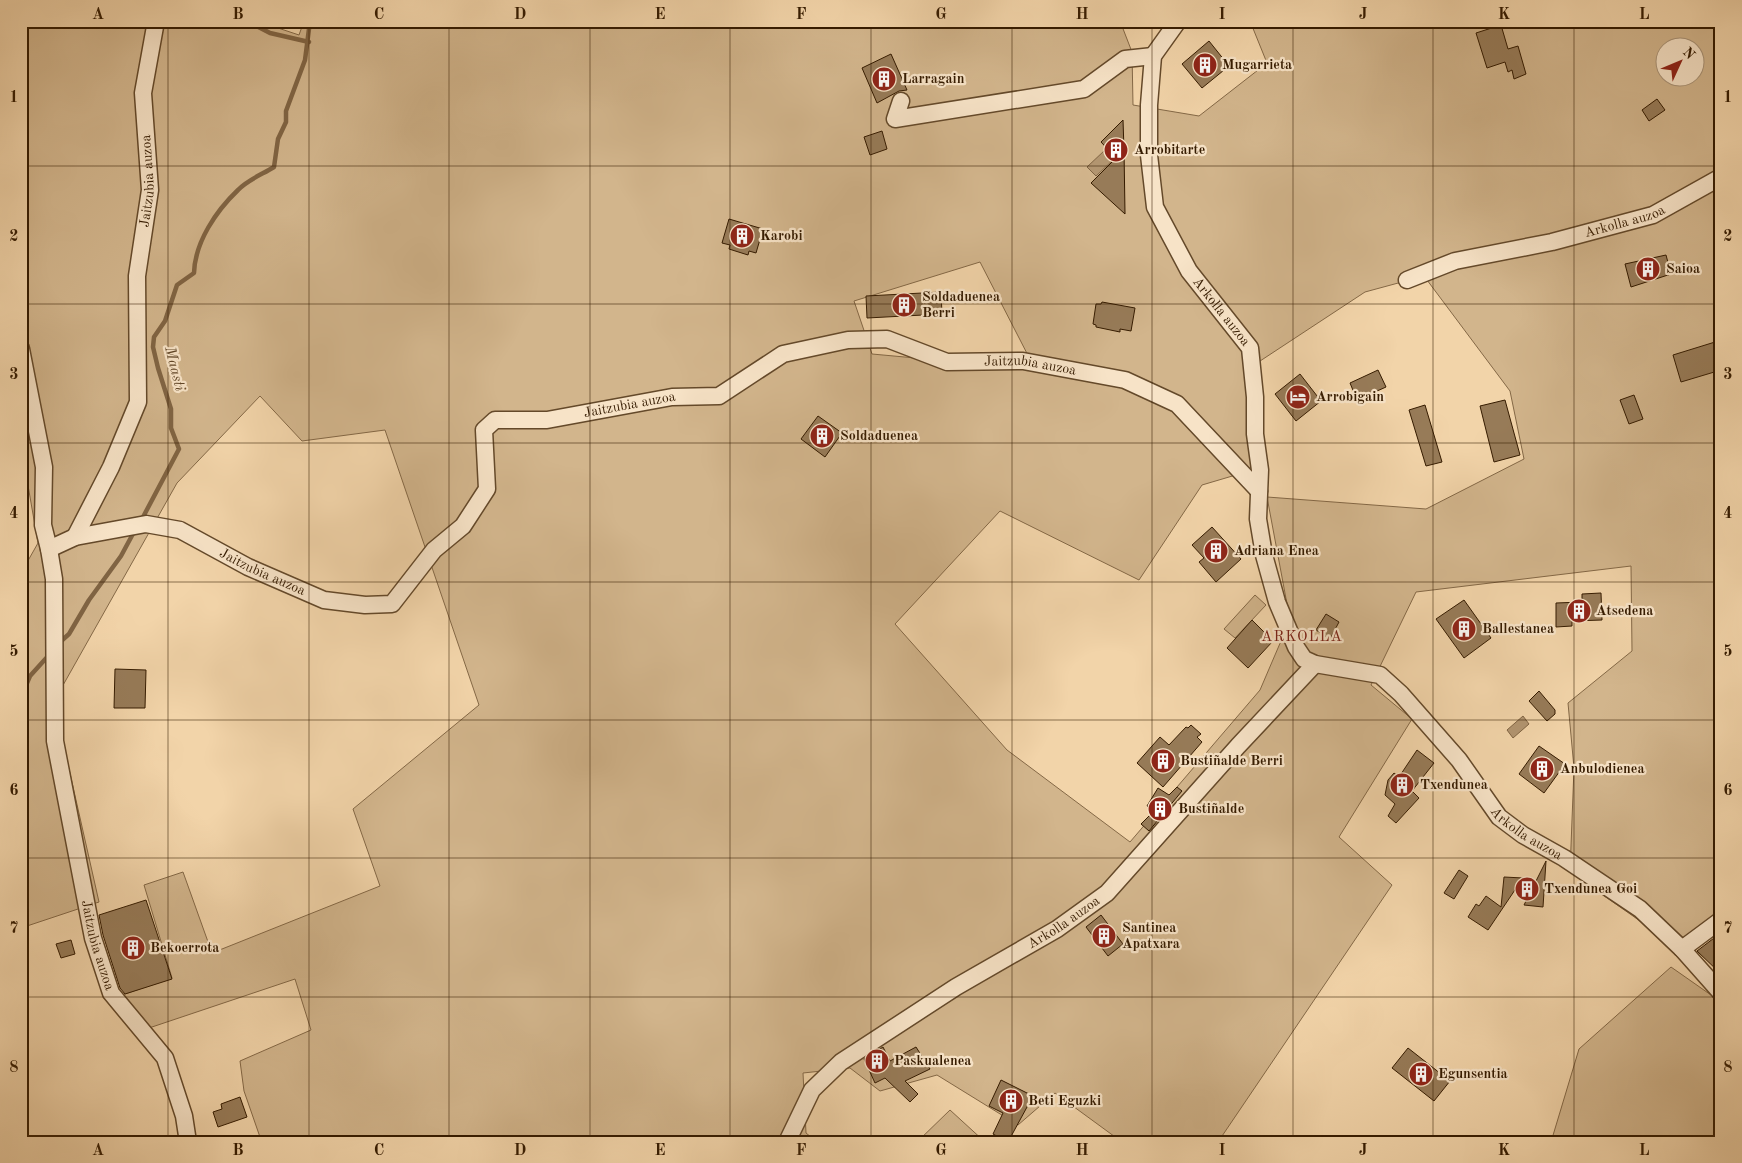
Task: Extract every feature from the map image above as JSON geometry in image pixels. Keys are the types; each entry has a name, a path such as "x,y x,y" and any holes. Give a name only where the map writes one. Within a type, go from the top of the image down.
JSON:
{"street":[{"name":"Jaitzubia auzoa","path":"76,537 111,467 138,402 137,276 150,190 143,93 156,21"},
{"path":"901,101 895,119 1084,89 1125,59 1153,56 1178,21"},
{"name":"Arkolla auzoa","path":"1153,56 1149,105 1149,155 1155,207 1189,272 1250,348 1259,491 1258,519 1264,555 1277,602 1296,647 1304,659 1315,664 1380,675 1401,694 1459,760 1499,818 1523,835 1564,858 1640,909 1682,949 1721,993"},
{"name":"Arkolla auzoa","path":"1407,280 1455,260 1552,242 1653,215 1721,177"},
{"name":"Jaitzubia auzoa","path":"49,548 76,537 146,524 180,530 248,567 324,600 365,605 392,604 434,550 463,526 487,489 484,430 495,420 547,420 672,397 719,396 783,354 848,340 887,339 946,362 1023,361 1125,380 1176,404 1259,491"},
{"name":"Jaitzubia auzoa","path":"21,349 44,467 43,525 54,579 53,664 55,742 93,938 111,994 165,1058 184,1116 188,1142"},
{"name":"Arkolla auzoa","path":"787,1142 812,1090 841,1062 956,987 1057,929 1107,893 1238,746 1315,664"},
{"path":"1682,949 1721,920"}],"shaded area":[{"path":"21,21 257,21 299,35 304,21 1120,21 1132,52 1133,105 1199,116 1267,63 1250,21 1721,21 1721,922 1683,951 1570,872 1574,768 1568,703 1632,651 1631,566 1416,592 1371,685 1412,719 1339,837 1392,885 1218,1142 1122,1142 1055,1093 1018,1125 937,1075 880,1091 850,1068 803,1073 806,1133 817,1142 257,1142 261,1140 244,1091 240,1061 311,1030 295,979 146,1029 119,996 172,978 144,885 183,872 212,953 380,886 353,809 479,705 385,430 302,441 260,396 177,483 62,687 62,738 99,902 21,928 21,573 38,543 21,445","holes":["980,262 1035,369 872,354 854,301","1424,276 1510,391 1524,459 1426,509 1267,497 1290,620 1260,690 1130,842 1007,750 895,624 1000,511 1139,580 1202,485 1256,469 1254,365 1365,292"]},
{"path":"1105,150 1114,159 1096,176 1087,167"},
{"path":"1255,595 1266,605 1235,638 1224,629"},
{"path":"1523,716 1529,724 1513,738 1507,730"},
{"path":"1671,967 1721,1002 1721,1142 1551,1142 1579,1049"},
{"path":"21,1082 28,1142 21,1142"},
{"path":"950,1110 985,1142 917,1142"}],"building":[{"path":"1501,25 1508,49 1518,46 1526,74 1514,79 1512,70 1508,72 1505,62 1487,68 1476,33"},
{"name":"Mugarrieta","path":"1209,41 1229,66 1202,88 1182,64"},
{"name":"Larragain","path":"891,54 907,90 899,91 877,103 862,68"},
{"path":"1657,99 1665,110 1649,121 1642,110"},
{"name":"Arrobitarte","path":"1123,120 1125,214 1091,183 1116,158 1101,142"},
{"path":"882,131 887,149 870,155 864,137"},
{"name":"Karobi","path":"729,219 763,229 756,253 749,251 748,255 729,249 730,245 722,243"},
{"name":"Saioa","path":"1666,255 1671,274 1631,287 1625,264"},
{"name":"Soldaduenea Berri","path":"941,292 942,314 867,318 866,296"},
{"path":"1102,302 1135,308 1131,331 1120,329 1120,332 1096,327 1093,324 1096,304 1101,304"},
{"path":"1715,342 1721,370 1681,382 1673,355"},
{"path":"1378,370 1386,387 1357,400 1350,383"},
{"name":"Arrobigain","path":"1300,374 1321,401 1296,421 1275,394"},
{"path":"1634,395 1643,419 1629,424 1620,400"},
{"path":"1505,400 1520,455 1494,462 1480,406"},
{"path":"1425,405 1442,462 1426,466 1409,410"},
{"name":"Soldaduenea","path":"818,416 842,433 825,457 801,439"},
{"name":"Adriana Enea","path":"1212,527 1241,559 1216,582 1199,562 1204,558 1192,545"},
{"name":"Atsedena","path":"1601,593 1602,620 1572,621 1572,626 1556,627 1556,603 1582,602 1582,594"},
{"name":"Ballestanea","path":"1464,600 1491,638 1464,658 1436,619"},
{"path":"1326,614 1339,622 1330,639 1316,630"},
{"path":"1252,620 1273,641 1248,668 1227,648"},
{"path":"115,669 146,670 145,708 114,708"},
{"path":"1539,691 1555,710 1555,714 1547,721 1529,701"},
{"name":"Bustiñalde Berri","path":"1191,725 1201,734 1197,737 1202,742 1163,787 1137,763 1160,737 1169,745 1186,727 1188,728"},
{"name":"Anbulodienea","path":"1539,746 1565,764 1544,793 1519,774"},
{"name":"Txendunea","path":"1417,750 1434,763 1412,791 1419,798 1396,823 1388,816 1395,804 1385,795 1388,780 1394,773 1399,777"},
{"name":"Bustiñalde","path":"1177,787 1182,791 1149,831 1141,824 1154,811 1147,806 1158,788 1169,795"},
{"path":"1546,861 1543,907 1524,905"},
{"path":"1459,870 1468,876 1454,899 1444,893"},
{"path":"1504,877 1523,878 1488,930 1468,917 1476,904 1479,906 1486,896 1501,907"},
{"name":"Bekoerrota","path":"146,900 172,979 125,994 120,988 103,935 99,915"},
{"name":"Santinea Apatxara","path":"1101,915 1123,944 1108,956 1086,927"},
{"path":"1718,935 1721,937 1721,974 1697,951"},
{"path":"71,940 75,954 61,958 56,944"},
{"path":"883,1047 890,1061 916,1047 930,1069 905,1081 918,1094 910,1102 885,1078 875,1083 864,1059"},
{"name":"Egunsentia","path":"1408,1048 1450,1081 1434,1101 1392,1068"},
{"name":"Beti Eguzki","path":"1001,1080 1033,1096 1008,1142 993,1134 1003,1113 989,1106"},
{"path":"240,1097 247,1117 218,1127 213,1112 222,1109 221,1104"}],"waterway":[{"path":"247,21 270,33 309,42"},
{"name":"Maasti","path":"142,519 179,449 171,428 171,409 153,347 154,337 165,321 177,285 194,273 198,250 208,228 222,207 242,186 274,167 278,139 286,122 286,111 305,60 310,21"},
{"name":"Maasti","path":"59,643 69,634 89,600 121,556 135,530"},
{"name":"Maasti","path":"21,697 30,676 49,655"}],"place":[{"name":"Mugarrieta","path":"1205,65"},
{"name":"Larragain","path":"884,79"},
{"name":"Arrobitarte","path":"1116,150"},
{"name":"Karobi","path":"742,236"},
{"name":"Saioa","path":"1648,269"},
{"name":"Soldaduenea Berri","path":"904,305"},
{"name":"Arrobigain","path":"1298,397"},
{"name":"Soldaduenea","path":"822,436"},
{"name":"Adriana Enea","path":"1216,551"},
{"name":"Atsedena","path":"1579,611"},
{"name":"Ballestanea","path":"1464,629"},
{"name":"Bustiñalde Berri","path":"1163,761"},
{"name":"Anbulodienea","path":"1542,769"},
{"name":"Txendunea","path":"1402,785"},
{"name":"Bustiñalde","path":"1160,809"},
{"name":"Txendunea Goi","path":"1527,889"},
{"name":"Santinea Apatxara","path":"1104,936"},
{"name":"Bekoerrota","path":"133,948"},
{"name":"Paskualenea","path":"877,1061"},
{"name":"Egunsentia","path":"1421,1074"},
{"name":"Beti Eguzki","path":"1011,1101"}],"district":[{"name":"ARKOLLA","path":"1302,637"}]}
